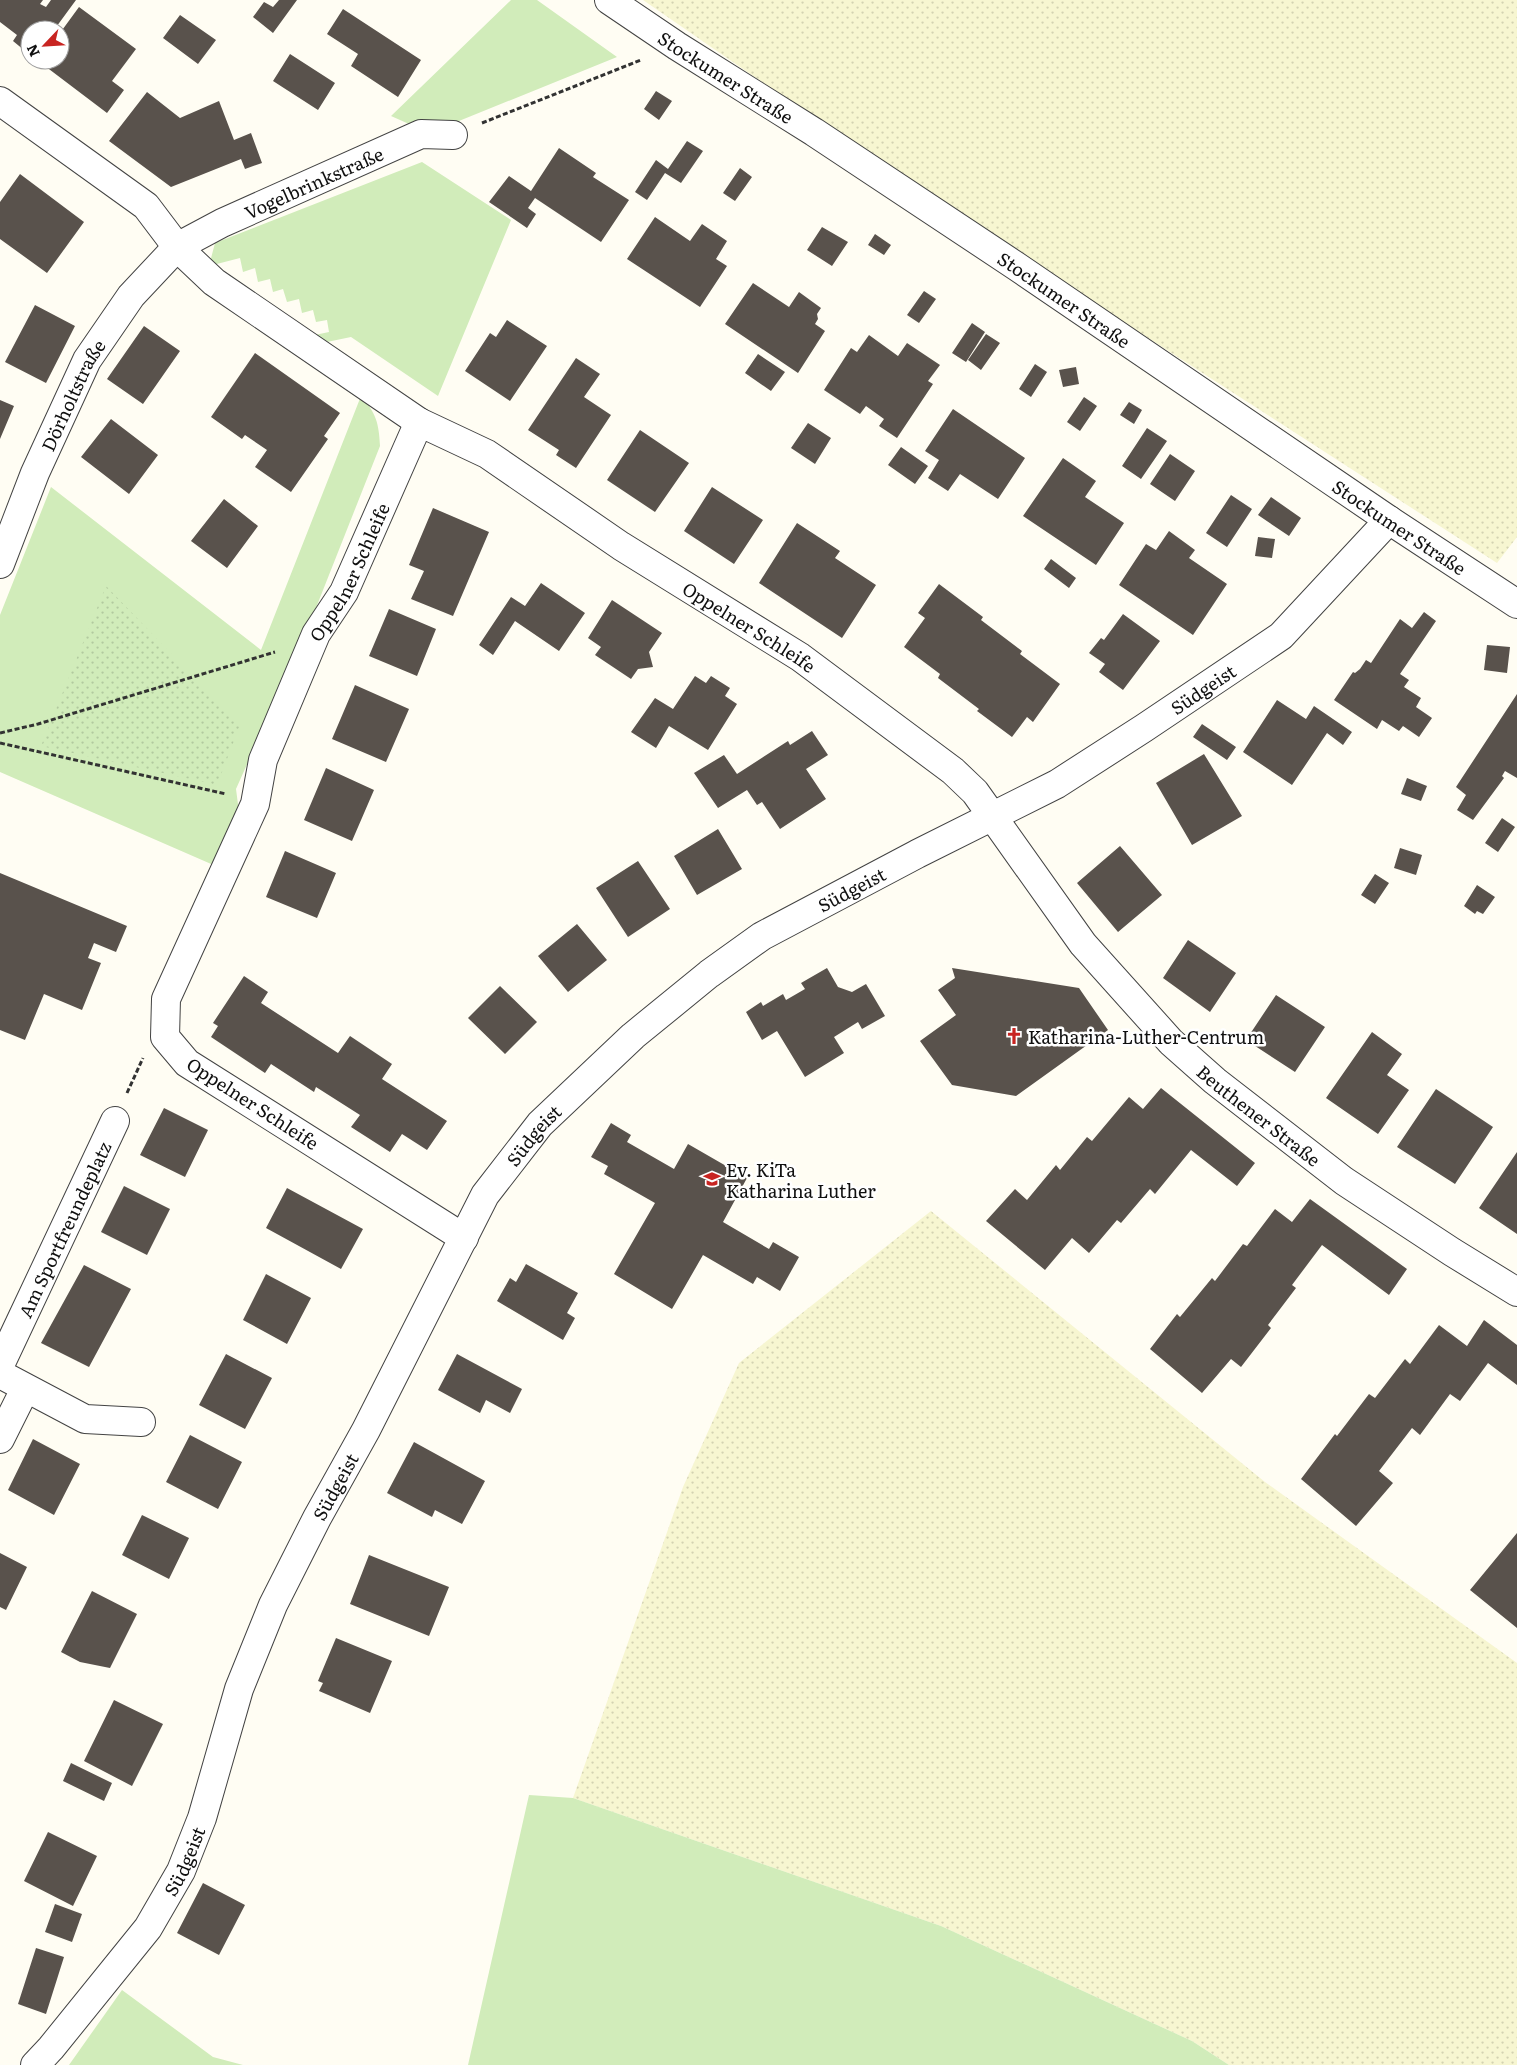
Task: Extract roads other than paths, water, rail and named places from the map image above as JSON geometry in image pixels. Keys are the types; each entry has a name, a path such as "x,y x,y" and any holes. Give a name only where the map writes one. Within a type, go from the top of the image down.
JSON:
{"street":[{"name":"Stockumer Straße","path":"609,0 1000,255 1389,520 1517,604"},
{"path":"0,101 146,206 177,247 214,282 419,422"},
{"name":"Vogelbrinkstraße","path":"177,247 222,223 422,134 453,135"},
{"name":"Dörholtstraße","path":"0,564 36,472 87,360 130,296 177,247"},
{"name":"Oppelner Schleife","path":"464,1238 187,1063 165,1037 166,1000 255,804 263,760 316,634 344,592 419,422 487,454 621,546 800,657 953,771 975,792 993,817"},
{"name":"Südgeist","path":"35,2065 51,2048 148,1928 181,1871 202,1818 239,1689 273,1605 317,1518 366,1430 485,1196 540,1124 633,1036 709,974 762,936 1057,784 1281,636 1389,520"},
{"name":"Beuthener Straße","path":"993,817 1082,944 1171,1042 1215,1081 1344,1181 1517,1292"},
{"name":"Am Sportfreundeplatz","path":"0,1365 115,1121"},
{"path":"0,1374 25,1389 85,1419 141,1422"},
{"path":"0,1438 25,1389"}],"place":[{"name":"Katharina-Luther-Centrum","path":"1014,1036"},
{"name":"Ev. KiTa Katharina Luther","path":"712,1179"}]}
